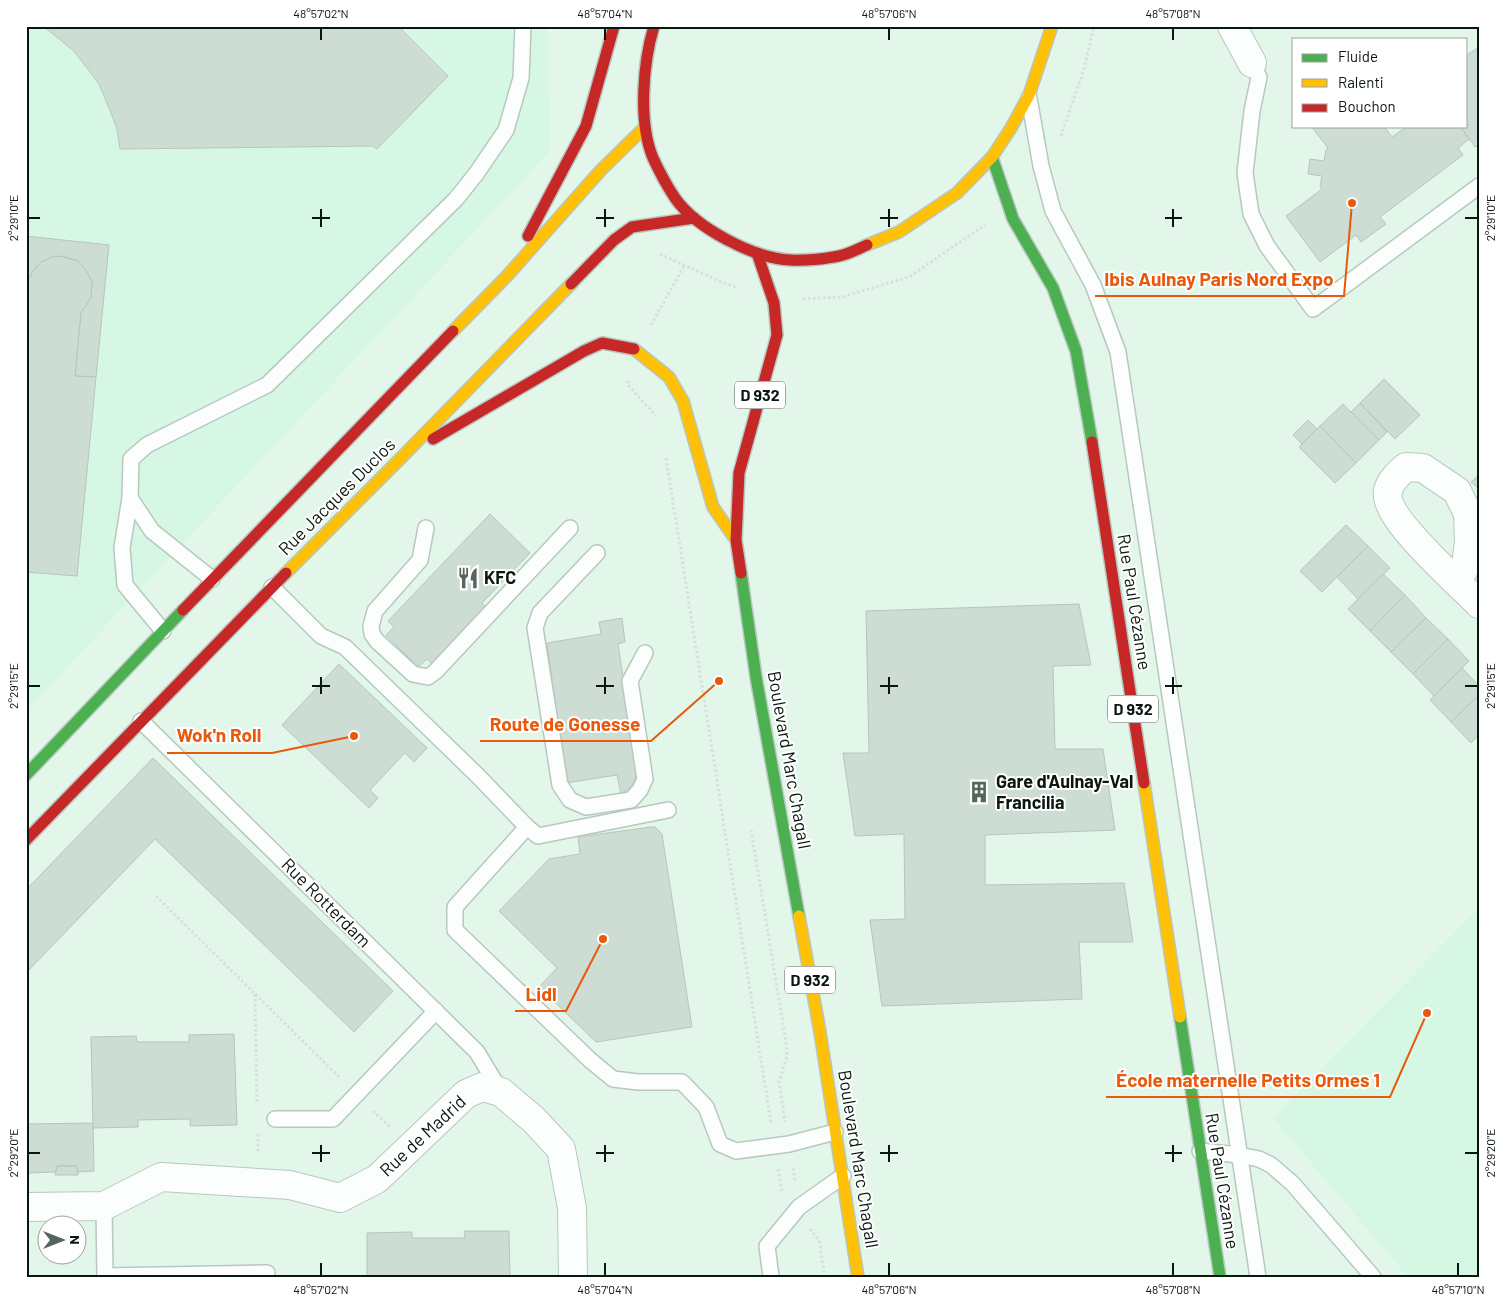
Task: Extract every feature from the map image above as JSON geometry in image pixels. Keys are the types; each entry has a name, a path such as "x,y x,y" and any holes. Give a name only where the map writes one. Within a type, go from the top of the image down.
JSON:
{"main road":[{"path":"507,276 586,126 614,26"},
{"path":"654,26 649,43 646,70 645,127 653,157 675,198 694,218 726,240 757,253 789,260 840,256 899,232 957,193 992,157 1011,128 1028,95 1052,26"},
{"name":"Rue Jacques Duclos","path":"26,776 212,579 507,276 602,170 645,127"},
{"name":"Rue Paul Cézanne","path":"992,157 1013,219 1052,288 1076,351 1086,402 1220,1277"},
{"name":"Rue Jacques Duclos","path":"26,840 614,240 632,227 694,218"},
{"name":"Boulevard Marc Chagall","path":"757,253 774,300 777,314 777,335 738,473 736,540 756,677 820,1032 858,1277"},
{"path":"402,458 584,351 602,343 637,350 670,377 683,401 714,507 736,540"}],"street":[{"path":"1232,26 1252,63"},
{"path":"1457,582 1479,604"},
{"name":"Rue de Madrid","path":"26,1207 104,1206 161,1177 290,1186 340,1198 377,1179 466,1094 482,1088 501,1092"},
{"path":"501,1092 534,1120 560,1150 572,1208 573,1277"}],"lane":[{"path":"163,631 125,585 122,548 130,498 131,459 147,445 267,385 456,199 476,174 506,130 521,78 523,26"},
{"path":"1252,63 1259,77 1252,111 1245,173 1251,214 1267,246 1313,309 1479,186"},
{"path":"1028,95 1041,166 1053,211 1093,285 1118,352 1258,1277"},
{"path":"130,498 152,531 212,579"},
{"path":"426,528 420,560 375,612 371,626 372,634 377,641 413,674 428,677 435,672 570,528"},
{"path":"597,553 540,613 536,628 560,785 570,800 586,807 631,800 640,790 645,779 630,681 645,653"},
{"path":"272,587 321,636 345,647 538,836 668,810"},
{"name":"Rue Rotterdam","path":"141,721 477,1052 501,1092"},
{"path":"527,827 455,907 455,930 590,1060 613,1079 638,1082 682,1082 706,1107 720,1144 736,1151 782,1145 835,1132"},
{"path":"275,1120 334,1119 436,1011"},
{"path":"1200,1151 1239,1154 1259,1159 1271,1165 1294,1184 1373,1277"},
{"path":"771,1277 767,1246 799,1207 843,1176"},
{"path":"104,1206 105,1276 268,1273"}],"path":[{"path":"1041,166 1057,146 1085,66 1094,26"},
{"path":"632,227 656,252 721,282 774,300 842,297 909,277 1009,208"},
{"path":"660,422 627,384 637,350 684,266"},
{"path":"665,450 782,1145 804,1222 819,1240 825,1277"},
{"path":"751,829 786,1042 787,1056 779,1082 787,1222"},
{"path":"156,896 410,1147"},
{"path":"255,994 257,1110"},
{"path":"258,1129 259,1184"}],"shaded area":[{"path":"26,26 547,26 550,151 26,711"},
{"path":"1479,908 1479,1277 1408,1277 1273,1118"}],"building":[{"path":"43,26 398,26 448,76 377,149 373,146 120,149 117,129 99,84 74,51"},
{"path":"1479,47 1479,145 1475,147 1461,128 1468,128 1468,55"},
{"path":"1313,128 1385,128 1392,137 1404,128 1461,128 1469,139 1458,148 1463,155 1380,217 1386,224 1361,242 1356,235 1320,262 1286,216 1322,189 1320,186 1322,176 1308,174 1310,159 1324,161 1328,148"},
{"path":"26,236 109,245 96,377 75,376 81,312 91,297 92,282 78,261 65,257 52,257 41,262 33,271 26,287"},
{"path":"60,256 78,261 86,270 92,282 91,297 81,312 75,376 96,377 77,576 26,572 27,282 41,262"},
{"path":"1384,379 1420,415 1395,439 1360,403"},
{"path":"1360,403 1387,432 1379,440 1351,412"},
{"path":"1343,404 1379,440 1356,463 1320,426"},
{"path":"1308,420 1317,429 1302,444 1293,435"},
{"path":"1320,426 1356,463 1335,483 1299,447"},
{"path":"1479,475 1479,489 1471,482"},
{"name":"KFC","path":"490,514 530,553 482,603 487,608 433,665 427,659 418,667 386,635 394,627 388,621"},
{"path":"1346,525 1368,546 1322,592 1300,571"},
{"path":"1368,546 1390,568 1358,599 1337,577"},
{"path":"1383,574 1405,595 1370,631 1348,609"},
{"path":"1405,595 1426,618 1391,652 1370,631"},
{"name":"Gare d'Aulnay-Val Francilia","path":"1079,604 1091,665 1053,666 1055,749 1103,749 1115,830 985,835 985,885 1124,883 1133,942 1079,942 1082,999 882,1006 870,920 905,919 904,834 855,836 843,753 869,753 866,611"},
{"path":"622,618 625,642 618,644 637,770 636,778 631,787 621,794 617,775 566,783 547,643 601,634 599,622"},
{"path":"1426,618 1448,639 1413,674 1391,652"},
{"path":"1448,639 1469,661 1434,696 1413,674"},
{"path":"339,664 427,748 414,762 405,753 370,790 378,798 369,808 282,725"},
{"path":"1462,668 1479,686 1479,695 1451,722 1430,700"},
{"path":"1479,695 1479,735 1471,743 1451,722"},
{"path":"153,758 393,991 354,1032 155,839 26,973 26,890"},
{"path":"655,827 662,834 692,1027 596,1042 539,987 557,968 499,911 549,859 580,854 578,837"},
{"path":"234,1034 237,1125 190,1126 190,1119 138,1120 138,1127 93,1128 91,1037 136,1036 137,1042 189,1042 189,1035"},
{"path":"93,1123 94,1171 78,1172 77,1166 57,1166 57,1172 26,1173 26,1124"},
{"path":"57,1166 77,1166 78,1175 55,1175"},
{"path":"464,1231 509,1231 510,1277 367,1277 367,1233 412,1232 412,1238 465,1238"}],"traffic: fast":[{"path":"992,157 1013,219 1053,288 1076,351 1092,442"},
{"path":"741,573 756,677 799,916"},
{"path":"26,775 183,610"},
{"path":"1180,1017 1220,1277"}],"traffic: slow":[{"path":"867,245 899,232 957,193 992,157 1029,95 1052,26"},
{"path":"453,331 507,276 601,170 645,127"},
{"path":"286,573 571,284"},
{"path":"634,349 669,377 683,401 713,507 736,540"},
{"path":"1144,783 1180,1017"},
{"path":"799,916 820,1032 858,1277"}],"traffic: jam":[{"path":"528,236 586,126 614,26"},
{"path":"654,26 645,75 645,127 648,144 655,163 675,198 684,209 726,240 759,254 775,258 795,260 827,258 846,254 867,245"},
{"path":"571,284 614,240 632,227 694,218"},
{"path":"741,573 736,540 739,473 777,335 774,303 757,253"},
{"path":"183,610 453,331"},
{"path":"433,439 584,351 602,343 634,349"},
{"path":"1092,442 1144,783"},
{"path":"26,840 286,573"}],"place":[{"name":"Ibis Aulnay Paris Nord Expo","path":"1352,203"},
{"name":"KFC","path":"468,578"},
{"name":"Route de Gonesse","path":"719,681"},
{"name":"Wok'n Roll","path":"354,736"},
{"name":"Gare d'Aulnay-Val Francilia","path":"979,792"},
{"name":"Lidl","path":"603,939"},
{"name":"École maternelle Petits Ormes 1","path":"1427,1013"}]}
